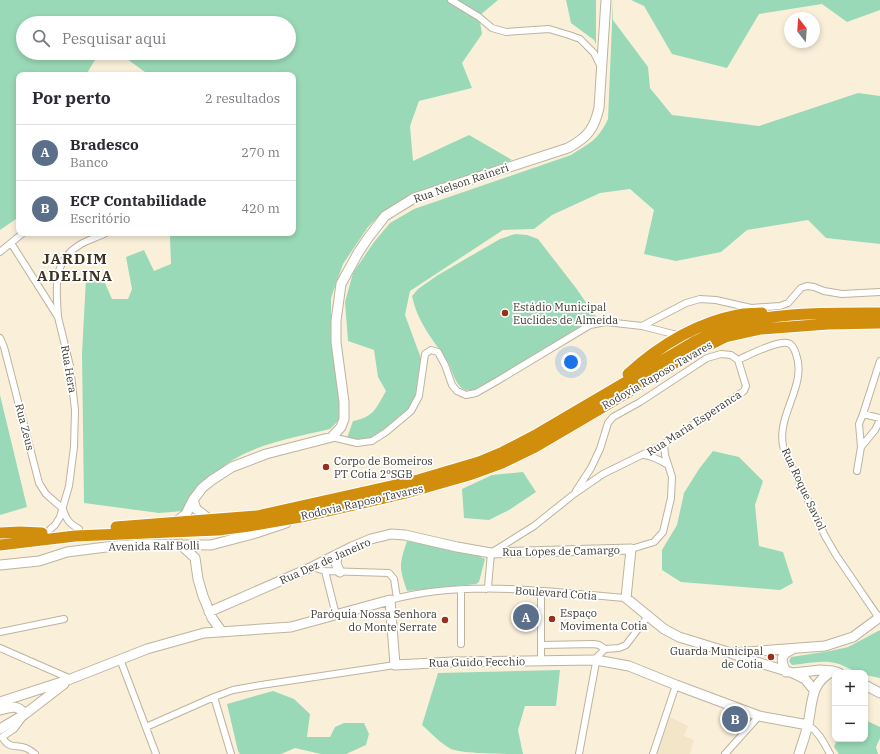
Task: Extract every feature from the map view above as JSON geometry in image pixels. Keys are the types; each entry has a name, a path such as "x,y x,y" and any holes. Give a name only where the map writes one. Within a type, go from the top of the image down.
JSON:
{"highway":[{"path":"604,395 656,351 681,336 718,320 739,314 798,311 814,314"},
{"name":"Rodovia Raposo Tavares","path":"0,540 44,533 177,521 257,516 418,480 479,462 503,452 534,436 676,352 716,331 737,324 766,318 814,314 880,312"},
{"name":"Rodovia Raposo Tavares","path":"0,545 75,536 218,530 248,526 306,516 440,484 469,476 502,463 535,447 681,360 725,336 761,329 828,324 880,323"},
{"path":"0,533 44,533"}],"main road":[{"name":"Rua Nelson Raineri","path":"332,437 341,428 344,419 343,390 336,342 336,321 341,284 368,238 385,216 414,198 568,148 582,141 591,131 599,108 606,0"},
{"path":"177,521 186,514 193,500 202,488 232,467 266,454 332,437"},
{"path":"193,500 196,509 210,519"},
{"name":"Avenida Ralf Bolli","path":"0,565 39,561 68,552 99,548 150,544 211,545 229,541 306,516"},
{"name":"Rua Dez de Janeiro","path":"211,615 371,539 391,534 406,535 491,553"},
{"path":"180,544 196,558"},
{"path":"204,545 196,558 198,579 211,615 222,632"},
{"path":"631,549 626,598 664,629 679,637 789,672 805,679 814,690"},
{"name":"Rua Lopes de Camargo","path":"491,553 631,549"},
{"path":"338,555 336,566 340,572"},
{"path":"0,702 70,680 147,649 204,633 291,627 394,599 395,665"},
{"path":"204,633 211,615"},
{"path":"732,653 825,646 853,637 880,620"},
{"path":"789,672 782,664 782,658 785,653 794,648"},
{"name":"Rua Guido Fecchio","path":"395,665 453,662 596,660 629,666 759,716 808,725"},
{"path":"789,672 820,670 832,672"},
{"path":"799,754 808,725 814,690 821,679 832,674"},
{"path":"0,728 25,714 70,680"},
{"path":"868,687 880,693"},
{"path":"0,728 3,722 0,710 17,707 25,714"}],"street":[{"path":"451,0 479,16 492,28 506,32 549,29 580,39 594,53 602,70"},
{"path":"0,252 19,236"},
{"path":"58,317 56,295 57,274 65,256 81,244 99,236"},
{"name":"Rua Hera","path":"10,243 58,317 70,366 75,410 74,447 69,486 58,521 44,533"},
{"path":"642,326 686,303 700,299 716,300 751,308 780,306 788,303 797,291 807,286 842,294 880,292"},
{"path":"332,437 357,443 372,441 412,411 419,396 425,354 431,350 438,352 445,365 452,385 457,391 466,395 476,393 590,325 606,322 642,326 681,336"},
{"name":"Rua Zeus","path":"0,338 6,354 38,483 46,494 62,508 65,517 70,524 79,530"},
{"name":"Rua Roque Saviol","path":"738,360 774,345 787,343 791,344 794,348 799,363 798,376 782,428 781,440 784,450 825,536 836,555 880,620"},
{"path":"486,589 488,587 491,553 534,526 574,494 591,468 600,449 608,423 613,417 640,402 707,358 720,354 731,355 738,360"},
{"name":"Rua Maria Esperanca","path":"574,494 603,474 664,444 744,391 746,386 738,360"},
{"path":"857,471 861,447 859,424 880,361"},
{"path":"861,447 875,430 880,419 863,414"},
{"path":"631,549 654,542 663,532 671,498 672,477 665,455 664,444"},
{"path":"644,455 660,460 668,465"},
{"path":"312,567 325,571 389,573 394,579 394,599"},
{"path":"325,571 336,615"},
{"name":"Boulevard Cotia","path":"394,599 441,591 486,589 541,591 626,598"},
{"path":"461,590 461,644"},
{"path":"541,591 541,660"},
{"path":"541,645 594,644 605,648 619,648 626,645 648,616"},
{"path":"0,632 64,619"},
{"path":"0,648 70,680"},
{"path":"579,754 596,660 605,648"},
{"path":"120,659 156,754"},
{"name":"Rua Guido Fecchio","path":"146,727 232,690 395,665"},
{"path":"653,754 676,685"},
{"path":"214,697 231,754"},
{"path":"25,714 14,729 2,737 6,744 25,748 35,754"},
{"path":"724,754 759,716"},
{"path":"808,725 815,730 830,754"}],"shaded area":[{"path":"670,717 688,726 684,736 694,740 690,754 657,754"}],"green space":[{"path":"0,0 498,0 479,16 482,34 462,63 472,88 419,101 410,126 413,161 469,135 512,160 406,199 384,211 368,227 343,264 331,298 331,335 342,387 341,414 337,422 330,429 273,443 245,453 232,460 210,479 184,511 159,513 84,503 82,353 86,278 105,283 112,299 128,299 132,289 126,257 144,250 154,271 171,264 171,236 296,236 296,72 145,72 129,60 296,60 296,16 16,16 16,60 95,60 88,72 16,72 16,219 0,230"},
{"path":"566,0 596,0 596,44 594,40 571,23"},
{"path":"613,0 613,20 648,67 650,88 672,115 759,126 858,93 880,96 880,244 826,238 808,220 747,230 721,252 676,261 644,254 654,210 630,189 600,193 552,215 534,229 503,230 410,291 405,315 422,361 418,396 411,410 371,440 356,442 347,438 353,421 366,417 374,411 386,391 378,377 374,350 348,341 345,302 353,273 374,242 390,223 414,209 571,155 588,144 601,132 608,119"},
{"path":"631,0 880,0 880,10 847,22 822,4 759,14 727,68 672,54 644,6"},
{"name":"Estádio Municipal Euclides de Almeida","path":"515,234 527,235 538,239 576,288 596,317 475,391 464,390 458,384 448,362 422,323 412,296 418,289 438,275 500,239"},
{"path":"0,395 27,507 0,515"},
{"path":"713,451 739,457 763,481 755,505 759,546 783,552 793,583 780,590 681,582 662,570 662,550 677,525 684,493 699,469"},
{"path":"523,472 536,492 509,510 489,520 464,518 462,489 492,475"},
{"path":"407,541 474,554 485,559 479,582 476,584 407,591 401,571 401,561"},
{"path":"880,630 880,678 868,676 868,670 853,670 839,664 821,662 792,665 789,661 791,657 848,647"},
{"path":"560,670 556,706 525,706 518,730 523,754 496,754 457,751 447,747 422,725 438,673"},
{"path":"273,691 294,699 310,714 307,737 330,737 335,727 344,723 364,723 369,734 366,745 346,754 321,754 295,748 281,754 240,754 227,704"},
{"path":"868,721 880,727 880,738 876,747 878,754 839,754 834,747 836,742 868,742"}],"place":[{"name":"Estádio Municipal Euclides de Almeida","path":"505,313"},
{"name":"Corpo de Bomeiros PT Cotia 2ºSGB","path":"326,467"},
{"name":"Bradesco","path":"526,617"},
{"name":"Espaço Movimenta Cotia","path":"552,619"},
{"name":"Paróquia Nossa Senhora do Monte Serrate","path":"445,620"},
{"name":"Guarda Municipal de Cotia","path":"771,657"},
{"name":"ECP Contabilidade","path":"735,719"}],"district":[{"name":"JARDIM ADELINA","path":"75,268"}]}
